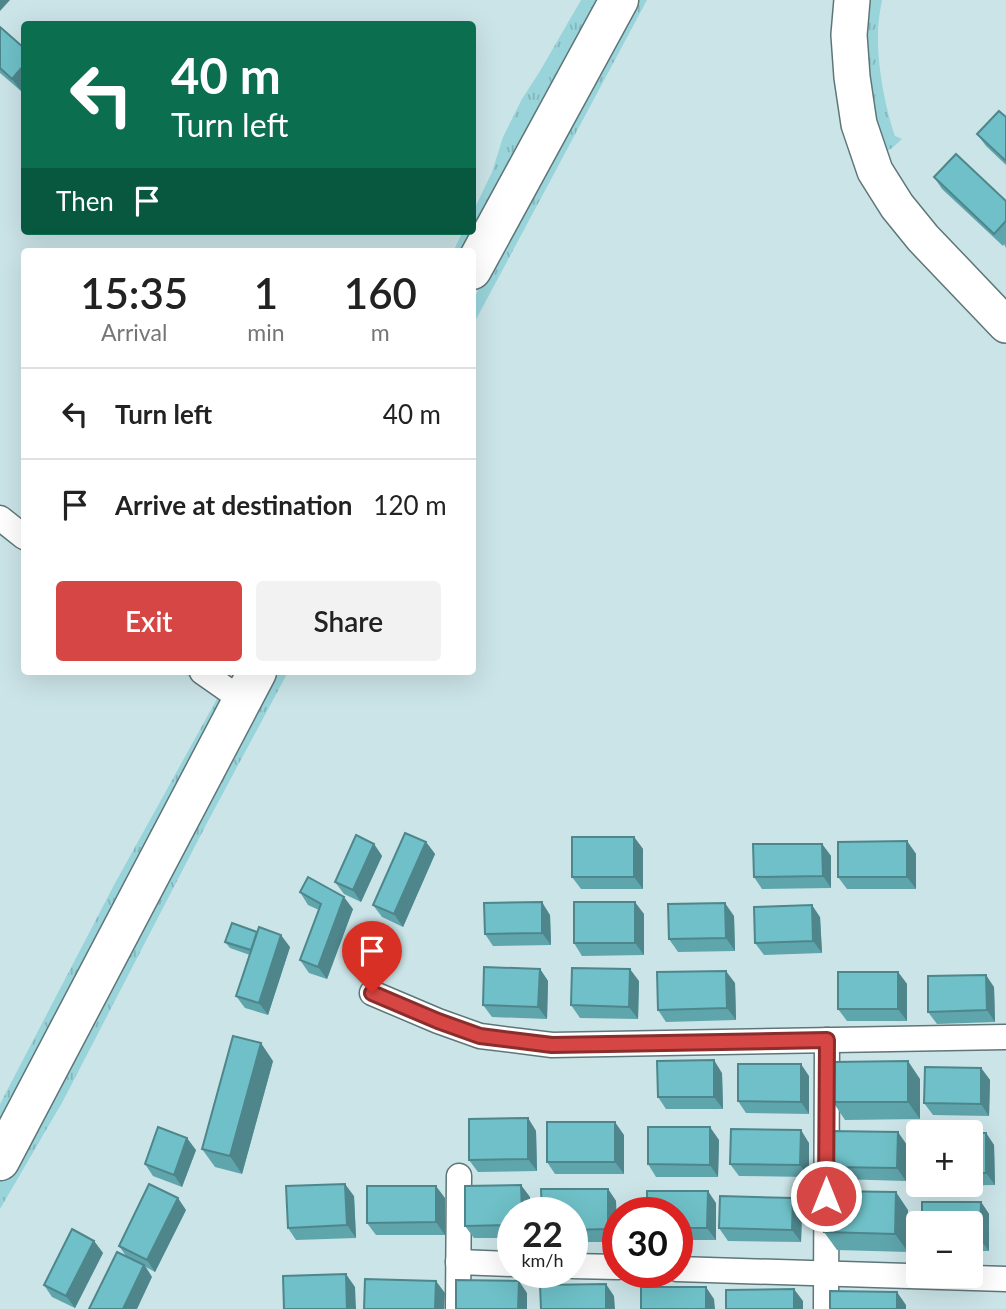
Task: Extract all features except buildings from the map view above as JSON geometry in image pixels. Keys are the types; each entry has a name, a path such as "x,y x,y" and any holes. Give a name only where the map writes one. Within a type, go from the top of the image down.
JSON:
{"main road":[{"path":"476,263 619,0"},
{"path":"0,1161 250,686"}],"street":[{"path":"852,0 849,35 852,77 859,124 875,171 897,206 923,238 1006,326"},
{"path":"0,518 21,535"},
{"path":"212,675 250,686"},
{"path":"372,993 480,1036 552,1045 1006,1037"},
{"path":"826,1309 827,1040"},
{"path":"458,1309 459,1176"},
{"path":"458,1262 497,1263"},
{"path":"693,1270 1006,1279"}],"green space":[{"path":"581,0 606,0 472,248 455,248 461,235 476,235 476,206 492,172 503,137"},
{"path":"636,0 647,0 476,319 476,294"},
{"path":"867,0 882,0 878,29 880,72 895,136 902,139 881,155 861,30"},
{"path":"186,675 198,675 236,702 0,1140 0,1104 114,885 218,697"},
{"path":"271,675 286,675 63,1101 0,1209 0,1179"}],"route":[{"path":"372,993 480,1036 552,1045 827,1040 826,1196"}]}
